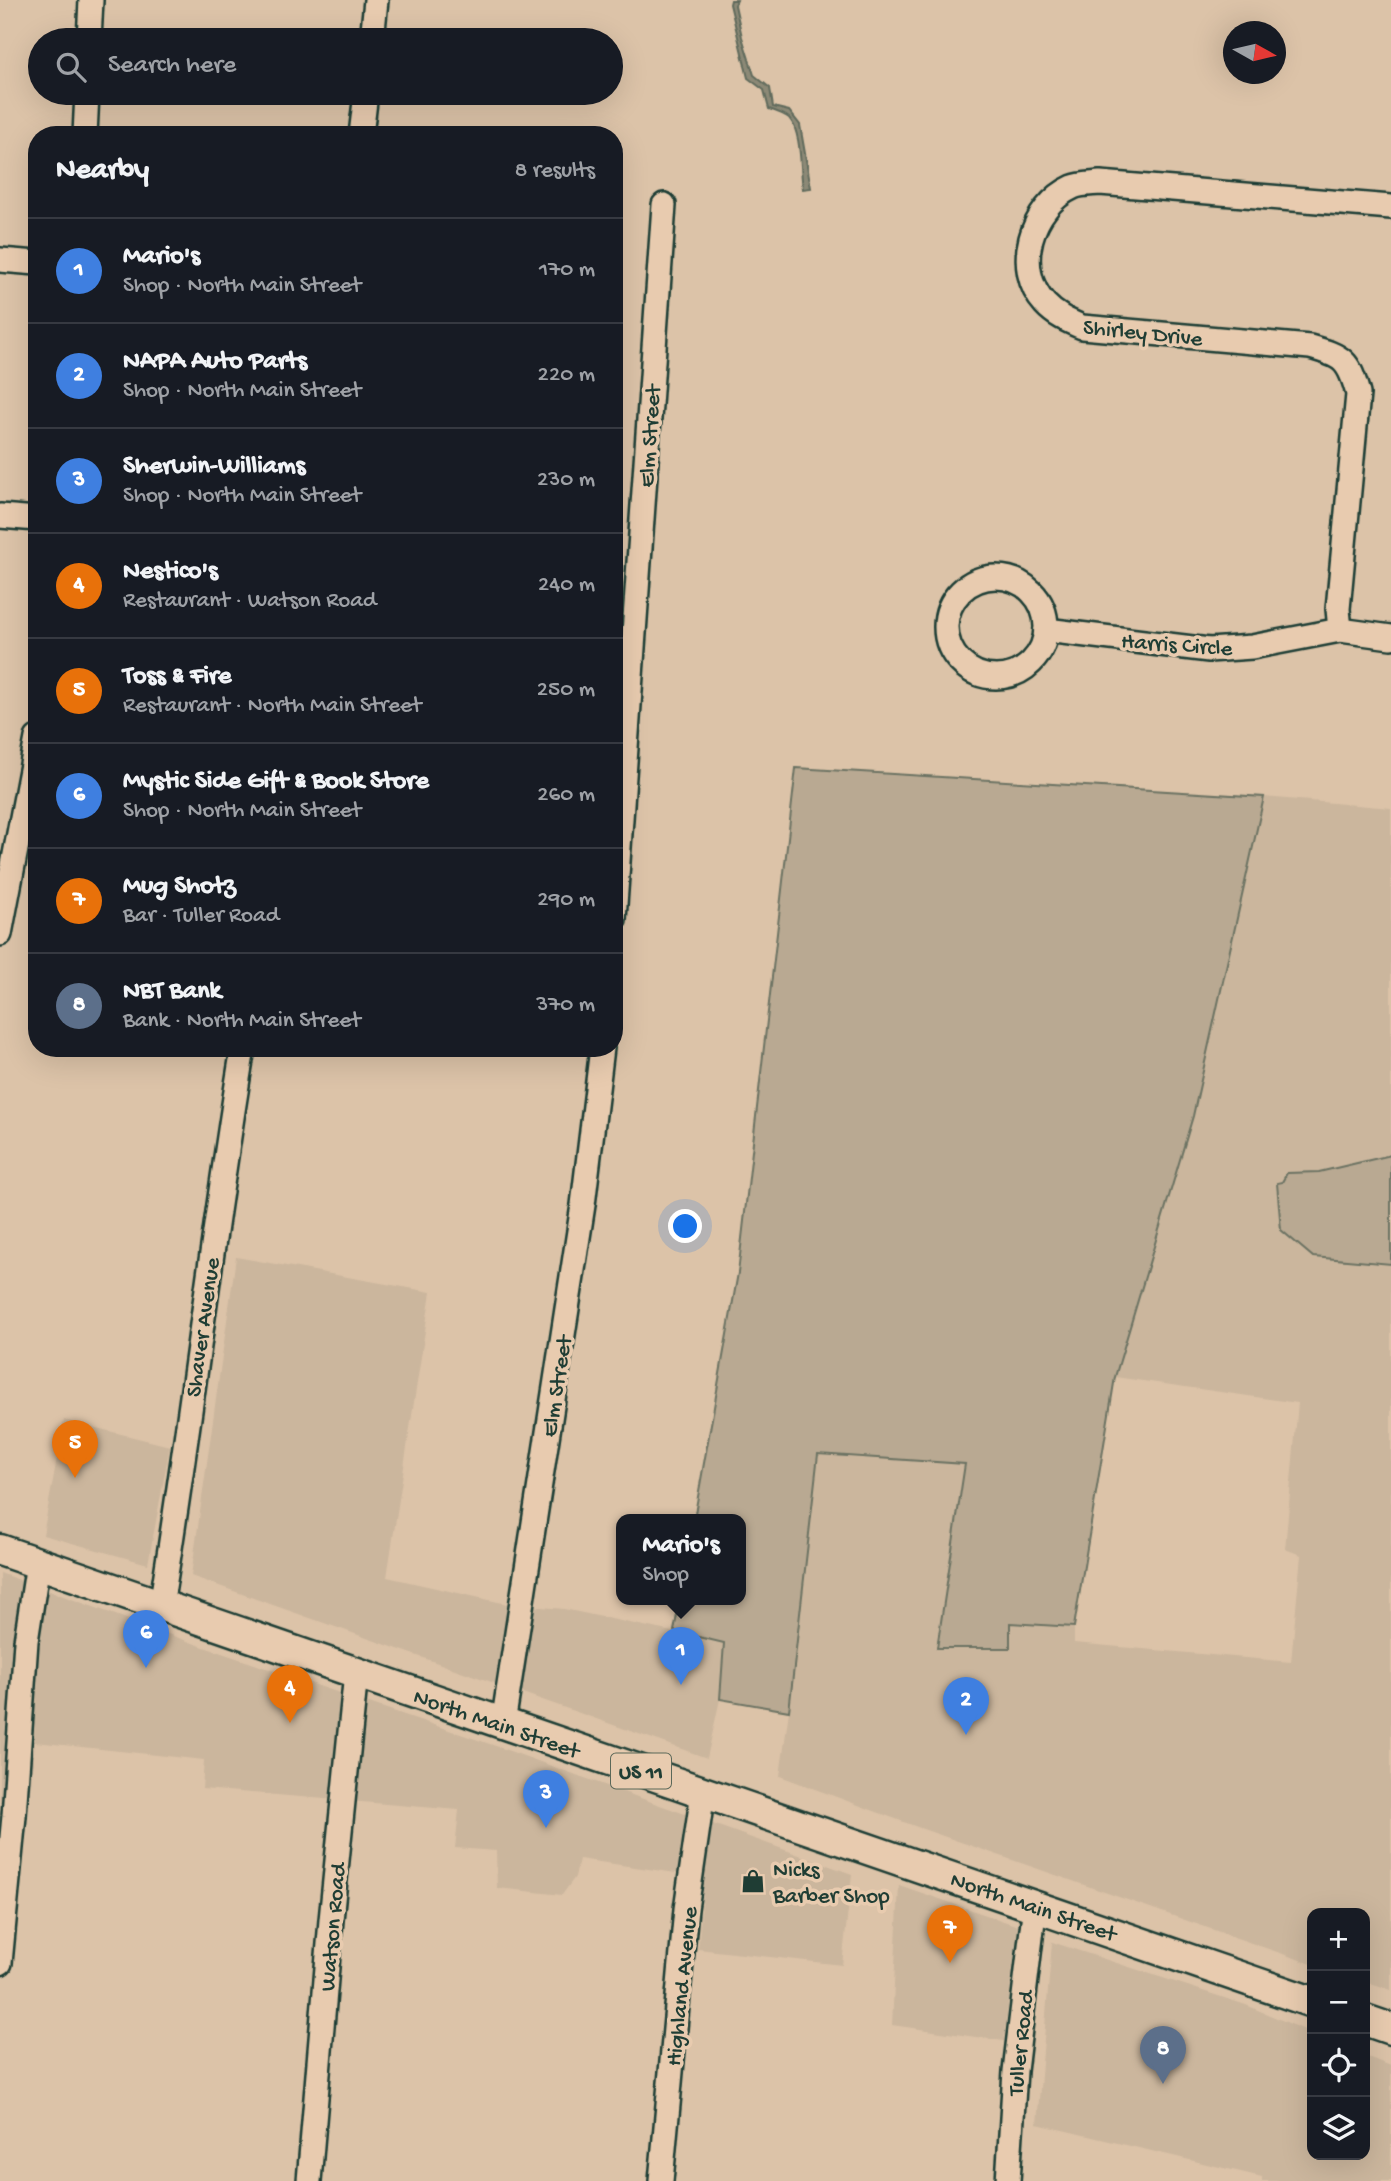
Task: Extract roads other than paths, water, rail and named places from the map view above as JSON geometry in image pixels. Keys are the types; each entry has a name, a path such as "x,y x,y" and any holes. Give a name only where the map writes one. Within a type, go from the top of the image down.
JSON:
{"main road":[{"name":"North Main Street","path":"0,1550 1307,2000"},
{"path":"1370,2022 1391,2029"}],"street":[{"path":"90,28 91,0"},
{"path":"373,28 376,0"},
{"path":"85,126 86,105"},
{"path":"362,126 365,105"},
{"name":"Shirley Drive","path":"1340,630 1338,609 1358,394 1351,368 1333,353 1310,347 1082,327 1062,318 1043,302 1032,281 1028,258 1031,234 1036,222 1053,200 1074,187 1100,183 1391,207"},
{"name":"Elm Street","path":"623,790 664,205"},
{"path":"0,260 28,262"},
{"path":"0,516 28,518"},
{"path":"1000,576 1019,581 1034,594 1044,611 1046,630 1041,649 1029,665 1012,675 992,677 974,672 958,660 948,642 946,623 951,604 963,588 980,579 1000,576"},
{"name":"Harris Circle","path":"1046,630 1209,650 1252,647 1340,630 1391,637"},
{"path":"0,933 28,785"},
{"name":"Shaver Avenue","path":"161,1606 241,1057"},
{"name":"Elm Street","path":"503,1724 583,1205 601,1057"},
{"path":"0,1963 14,1816 26,1641 38,1563"},
{"name":"Watson Road","path":"309,2181 332,1906 356,1673"},
{"name":"Highland Avenue","path":"661,2181 686,1909 704,1792"},
{"name":"Tuller Road","path":"1008,2181 1015,2071 1035,1905"}],"place":[{"name":"Toss & Fire","path":"75,1478"},
{"name":"Mystic Side Gift & Book Store","path":"146,1668"},
{"name":"Mario's","path":"681,1685"},
{"name":"Nestico's","path":"290,1723"},
{"name":"NAPA Auto Parts","path":"966,1735"},
{"name":"Sherwin-Williams","path":"546,1828"},
{"name":"Nicks Barber Shop","path":"753,1881"},
{"name":"Mug Shotz","path":"950,1963"},
{"name":"NBT Bank","path":"1163,2084"}]}
